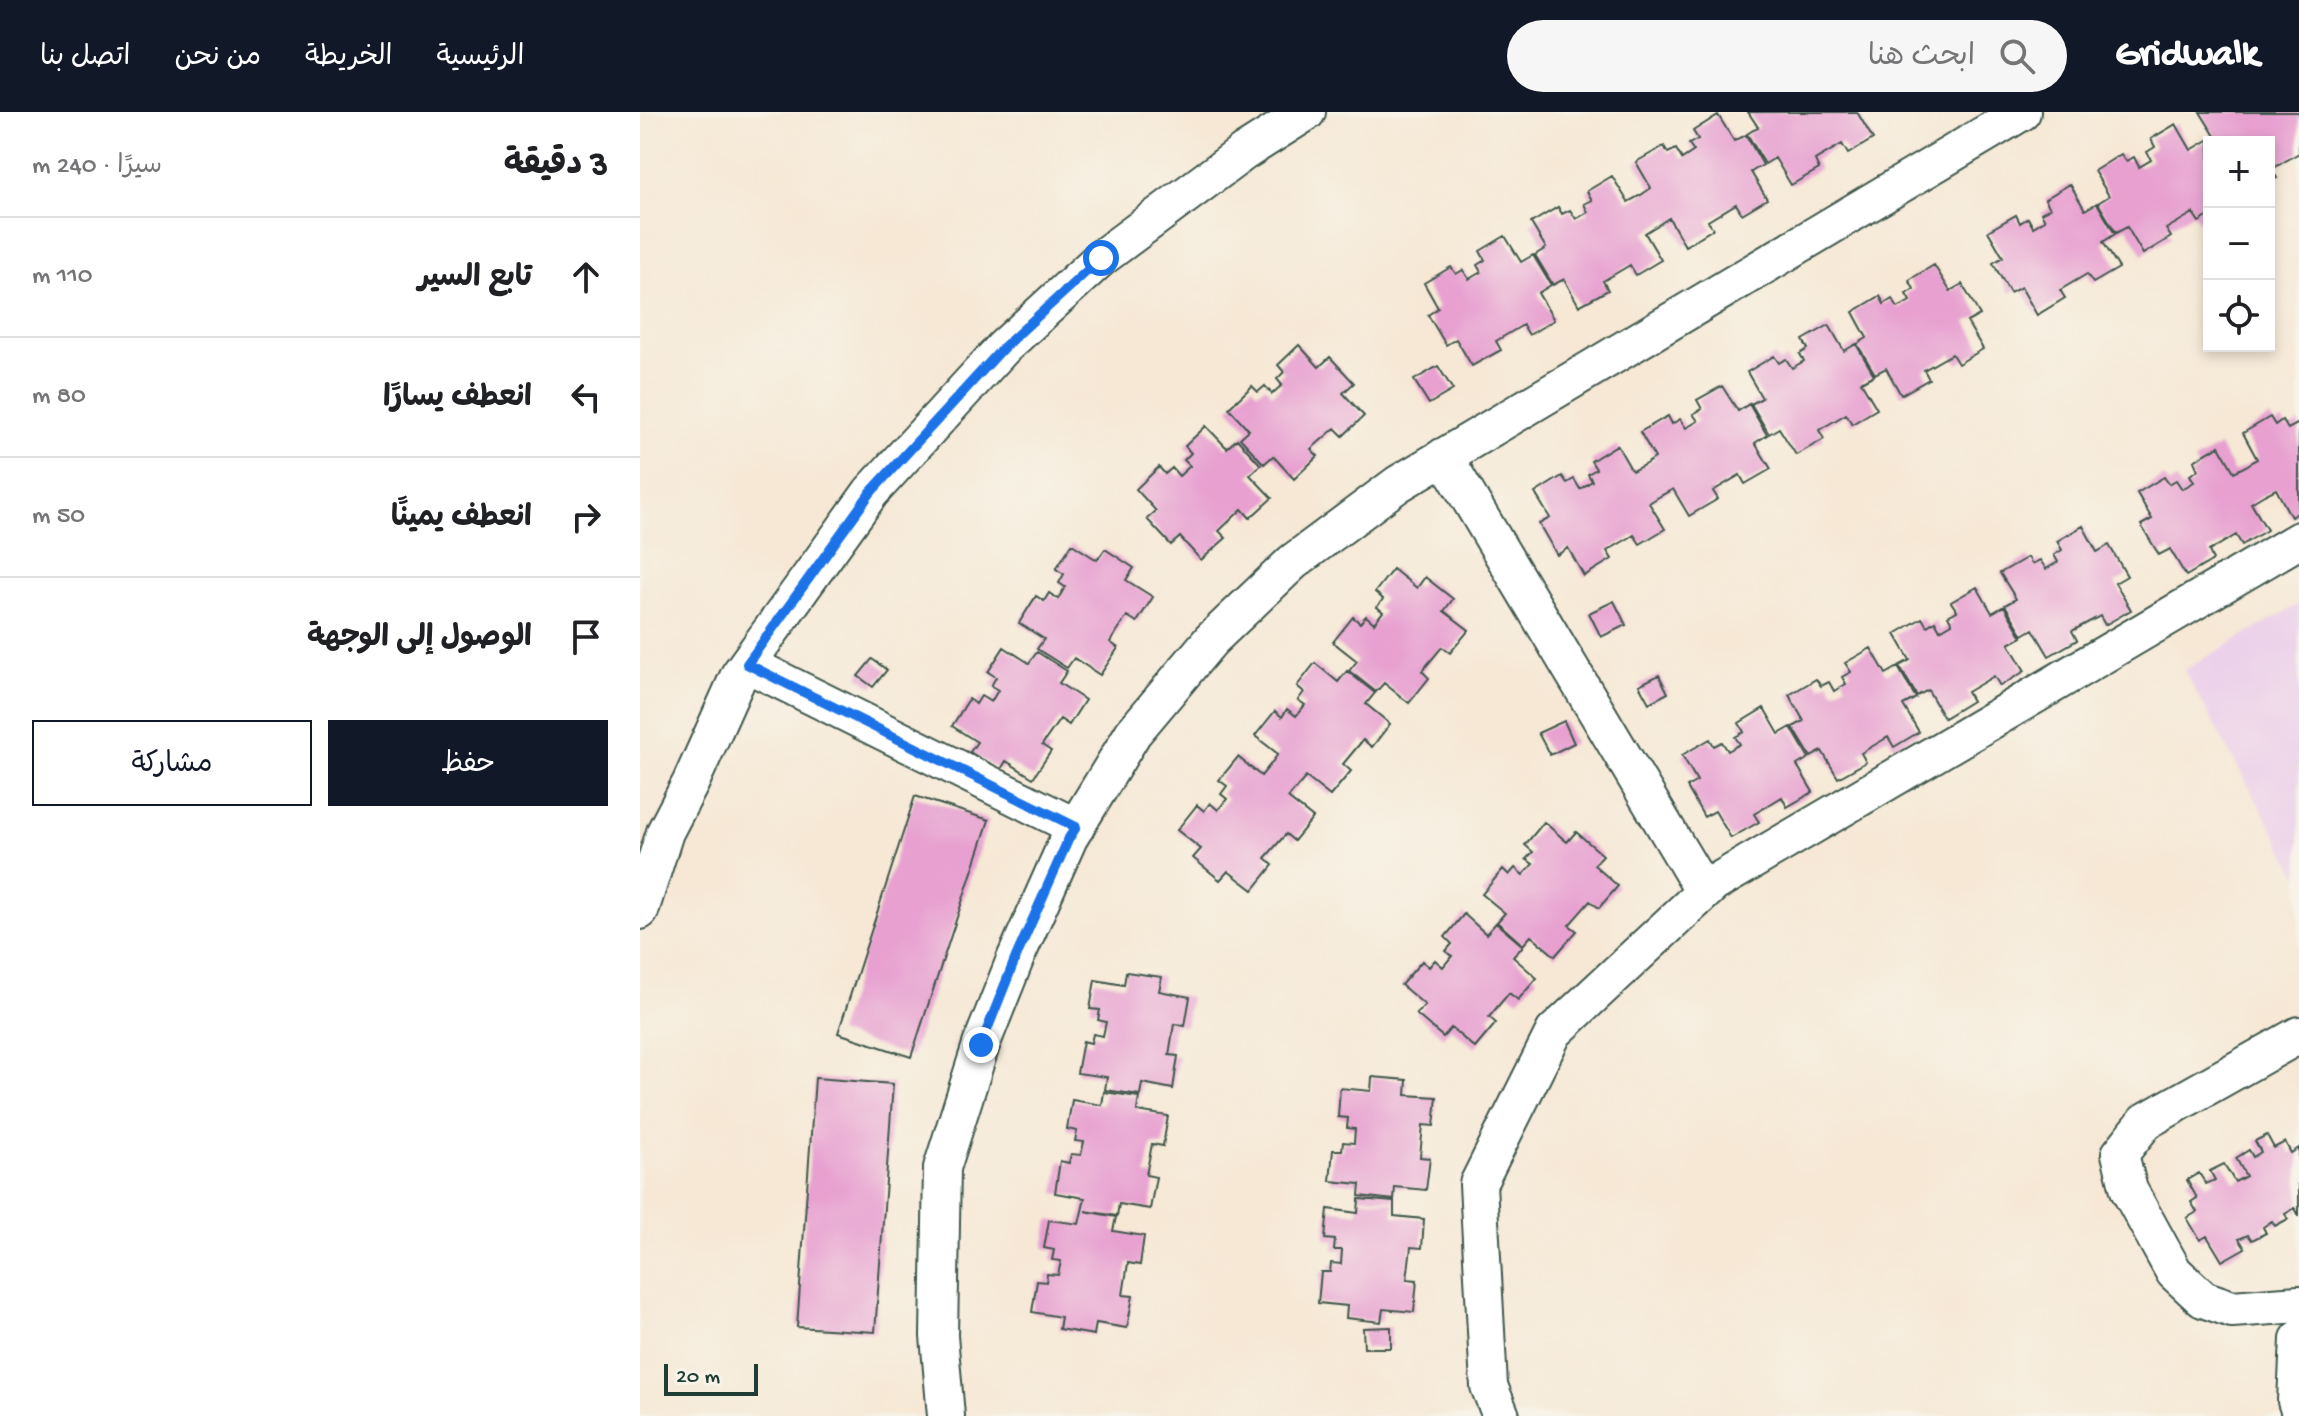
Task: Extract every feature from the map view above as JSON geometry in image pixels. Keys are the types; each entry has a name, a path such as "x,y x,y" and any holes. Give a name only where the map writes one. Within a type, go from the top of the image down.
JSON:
{"street":[{"path":"640,911 665,832 739,675 871,492 1003,348 1101,258 1244,152 1307,112"},
{"path":"946,1416 939,1336 942,1168 981,1045 1016,957 1069,838 1133,733 1211,640 1293,562 1398,484 2022,112"},
{"path":"1444,456 1704,892"},
{"path":"1501,1416 1489,1386 1478,1184 1554,1032 1713,884 2299,540"},
{"path":"747,664 1076,827"},
{"path":"2299,1035 2146,1121 2120,1154 2129,1190 2174,1272 2203,1299 2232,1309 2299,1304"},
{"path":"2299,1339 2296,1401 2299,1410"}],"shaded area":[{"path":"2299,604 2299,877 2184,670"}],"building":[{"path":"1748,112 1857,112 1873,139 1848,154 1842,144 1815,160 1819,169 1791,185 1775,158 1765,164 1747,134 1758,127"},
{"path":"2200,112 2299,112 2299,153 2275,167 2275,136 2215,136"},
{"path":"1718,115 1734,141 1746,135 1763,165 1751,172 1767,199 1742,214 1736,204 1708,221 1713,229 1685,246 1669,218 1645,233 1661,260 1636,275 1630,265 1603,281 1608,290 1579,306 1564,279 1553,285 1535,255 1546,248 1531,223 1558,207 1562,214 1570,210 1576,219 1588,212 1584,204 1592,200 1587,191 1612,176 1628,202 1641,195 1651,188 1636,162 1664,146 1668,153 1676,149 1682,159 1694,151 1689,144 1698,139 1693,131"},
{"path":"2176,124 2191,150 2203,143 2203,220 2199,222 2193,213 2166,229 2171,237 2143,254 2127,227 2116,233 2098,203 2109,196 2094,171 2121,154 2126,161 2134,157 2139,167 2151,160 2147,152 2155,147 2151,139"},
{"path":"2070,184 2085,210 2097,203 2115,234 2103,242 2119,268 2093,283 2087,274 2060,290 2065,298 2037,315 2021,287 2010,293 1993,263 2003,257 1988,231 2016,215 2020,223 2028,218 2033,227 2045,220 2041,213 2050,208 2045,199"},
{"path":"1505,236 1521,262 1533,255 1551,285 1538,293 1554,320 1529,335 1523,325 1496,341 1501,350 1472,366 1456,339 1446,345 1428,315 1438,308 1424,283 1451,267 1456,274 1463,270 1469,279 1481,272 1477,265 1485,260 1480,251"},
{"path":"1934,265 1950,291 1962,284 1980,315 1967,322 1983,349 1958,364 1952,354 1924,370 1929,379 1901,395 1886,368 1875,374 1857,344 1867,338 1853,312 1880,296 1884,304 1892,299 1898,308 1910,301 1906,294 1914,289 1909,280"},
{"path":"1829,325 1844,351 1856,344 1874,375 1861,382 1877,409 1852,424 1846,414 1819,430 1824,439 1796,455 1779,428 1769,434 1751,404 1762,398 1747,372 1774,356 1779,363 1786,359 1792,368 1804,361 1800,354 1808,349 1803,340"},
{"path":"1299,345 1319,367 1330,357 1354,383 1343,393 1364,416 1343,436 1335,428 1311,449 1318,456 1294,479 1273,456 1264,464 1240,438 1249,430 1229,408 1252,386 1258,392 1265,386 1272,394 1282,385 1277,379 1284,372 1278,365"},
{"path":"1438,366 1453,390 1429,404 1414,380"},
{"path":"1722,386 1738,411 1749,404 1767,435 1755,443 1771,469 1745,484 1740,475 1713,491 1718,499 1689,516 1673,489 1662,495 1649,503 1665,529 1640,544 1634,535 1607,551 1612,559 1584,576 1568,548 1557,555 1539,524 1550,518 1535,493 1562,476 1567,483 1574,479 1580,489 1592,481 1588,474 1596,469 1591,461 1617,445 1632,471 1644,465 1655,458 1640,432 1668,416 1672,424 1680,419 1686,428 1698,421 1693,414 1702,409 1697,400"},
{"path":"2270,417 2275,425 2282,420 2288,429 2299,423 2299,512 2291,517 2276,489 2264,495 2251,503 2267,530 2242,545 2236,535 2209,551 2213,560 2186,576 2170,549 2159,555 2141,525 2152,519 2137,493 2164,477 2169,484 2176,480 2182,489 2194,482 2190,475 2198,470 2194,461 2219,446 2234,472 2246,466 2257,459 2243,433"},
{"path":"1206,426 1227,448 1237,439 1261,465 1250,475 1272,498 1250,518 1242,509 1219,531 1226,538 1201,560 1180,537 1171,545 1147,519 1156,511 1136,489 1159,467 1165,474 1172,468 1179,476 1190,466 1184,460 1191,453 1185,446"},
{"path":"2083,526 2097,552 2109,545 2127,576 2115,583 2131,610 2105,625 2100,616 2072,631 2077,640 2049,656 2033,629 2023,635 2005,605 2016,599 2000,573 2028,557 2032,564 2040,560 2046,569 2058,562 2054,555 2062,550 2057,541"},
{"path":"1072,544 1097,560 1105,549 1134,568 1126,580 1153,597 1137,622 1127,616 1110,642 1118,648 1100,675 1074,658 1067,668 1037,649 1044,639 1019,623 1036,596 1044,601 1049,593 1058,599 1065,587 1059,583 1064,574 1056,569"},
{"path":"1393,569 1417,588 1425,577 1453,599 1444,611 1469,630 1450,653 1442,647 1422,671 1429,678 1409,703 1384,683 1376,692 1349,671 1357,661 1333,642 1353,617 1360,623 1366,616 1374,623 1383,612 1377,607 1383,599 1375,592"},
{"path":"1977,587 1992,613 2004,606 2022,637 2009,644 2025,671 2000,686 1994,676 1967,692 1972,701 1944,718 1928,690 1917,696 1899,666 1910,660 1895,634 1922,618 1927,626 1935,621 1940,630 1952,623 1948,616 1957,611 1951,602"},
{"path":"1614,601 1626,625 1601,637 1589,613"},
{"path":"1004,647 1029,663 1037,652 1067,671 1059,683 1085,700 1069,725 1060,719 1042,745 1051,751 1033,778 1006,761 1000,771 970,752 977,742 952,726 969,699 976,704 981,696 991,702 998,690 991,686 996,677 988,672"},
{"path":"1871,648 1886,674 1898,667 1916,698 1903,705 1919,732 1894,747 1888,737 1861,753 1866,762 1838,778 1822,751 1811,757 1793,727 1804,721 1789,695 1816,679 1821,686 1829,682 1834,691 1846,684 1842,677 1851,672 1845,663"},
{"path":"872,659 887,670 873,687 858,676"},
{"path":"1315,663 1338,682 1347,671 1375,693 1366,704 1390,724 1372,747 1363,740 1343,764 1351,771 1330,796 1306,777 1288,798 1313,818 1294,841 1286,834 1265,858 1273,865 1253,890 1228,871 1220,880 1193,858 1201,849 1177,830 1197,805 1204,811 1210,803 1218,810 1227,799 1221,794 1227,786 1219,780 1238,757 1261,776 1278,754 1255,736 1275,711 1282,717 1287,709 1296,716 1305,705 1298,700 1304,692 1297,686"},
{"path":"1659,675 1668,693 1649,703 1639,685"},
{"path":"1764,708 1779,734 1791,727 1809,758 1797,765 1813,792 1787,807 1782,797 1754,814 1759,822 1731,838 1715,811 1704,817 1687,787 1697,781 1682,755 1710,739 1714,746 1722,742 1728,751 1740,744 1735,737 1744,732 1739,723"},
{"path":"1564,721 1574,743 1550,755 1538,733"},
{"path":"915,796 989,820 911,1057 838,1033"},
{"path":"1544,822 1567,842 1576,832 1603,855 1594,865 1618,886 1599,908 1590,901 1569,925 1577,931 1555,956 1531,936 1523,945 1497,922 1505,913 1482,894 1503,869 1509,875 1515,868 1523,875 1533,864 1526,859 1533,852 1525,845"},
{"path":"1464,914 1486,934 1496,923 1523,946 1513,957 1537,978 1518,1000 1509,993 1489,1017 1496,1023 1475,1048 1451,1028 1443,1037 1416,1014 1425,1005 1401,985 1422,961 1429,967 1435,960 1443,967 1452,956 1446,951 1452,944 1445,937"},
{"path":"1126,972 1162,977 1159,991 1190,997 1185,1026 1174,1024 1169,1055 1178,1056 1173,1089 1142,1083 1140,1095 1105,1090 1107,1077 1077,1073 1083,1041 1091,1043 1093,1034 1103,1036 1106,1022 1098,1020 1100,1010 1090,1009 1095,980 1124,985"},
{"path":"1372,1077 1407,1080 1406,1095 1437,1097 1434,1126 1423,1125 1420,1157 1430,1158 1426,1190 1395,1187 1394,1200 1359,1196 1360,1184 1330,1181 1333,1150 1342,1150 1343,1142 1354,1143 1355,1129 1347,1128 1348,1118 1338,1117 1340,1088 1371,1091"},
{"path":"815,1078 893,1084 875,1332 797,1327"},
{"path":"1104,1092 1139,1097 1137,1111 1168,1116 1163,1146 1152,1144 1146,1175 1156,1177 1150,1209 1119,1204 1117,1216 1085,1211 1116,1217 1113,1231 1144,1236 1140,1265 1128,1263 1123,1295 1133,1296 1127,1328 1096,1323 1094,1335 1059,1329 1061,1317 1032,1312 1037,1281 1046,1282 1047,1274 1058,1275 1061,1261 1052,1260 1054,1250 1044,1248 1049,1220 1079,1224 1085,1198 1055,1193 1060,1161 1069,1163 1071,1154 1081,1155 1084,1142 1075,1141 1077,1131 1067,1129 1072,1100 1102,1105"},
{"path":"2267,1135 2274,1148 2285,1142 2291,1153 2299,1148 2299,1216 2295,1208 2285,1214 2288,1219 2275,1226 2272,1221 2263,1227 2266,1233 2252,1240 2248,1235 2239,1239 2245,1248 2222,1261 2207,1236 2200,1240 2187,1218 2197,1212 2191,1202 2197,1198 2187,1180 2199,1173 2206,1184 2215,1180 2210,1171 2224,1164 2235,1182 2246,1176 2236,1158 2249,1150 2253,1157 2261,1152 2255,1141"},
{"path":"1359,1199 1394,1202 1394,1216 1424,1219 1422,1248 1411,1247 1407,1279 1417,1280 1414,1312 1383,1309 1381,1322 1346,1318 1347,1306 1318,1303 1321,1272 1330,1272 1331,1263 1341,1264 1342,1250 1334,1250 1335,1240 1325,1239 1328,1209 1358,1213"},
{"path":"1391,1327 1391,1348 1364,1348 1363,1328"}],"route":[{"path":"981,1045 1016,957 1076,827 747,664 871,492 1003,348 1101,258"}]}
